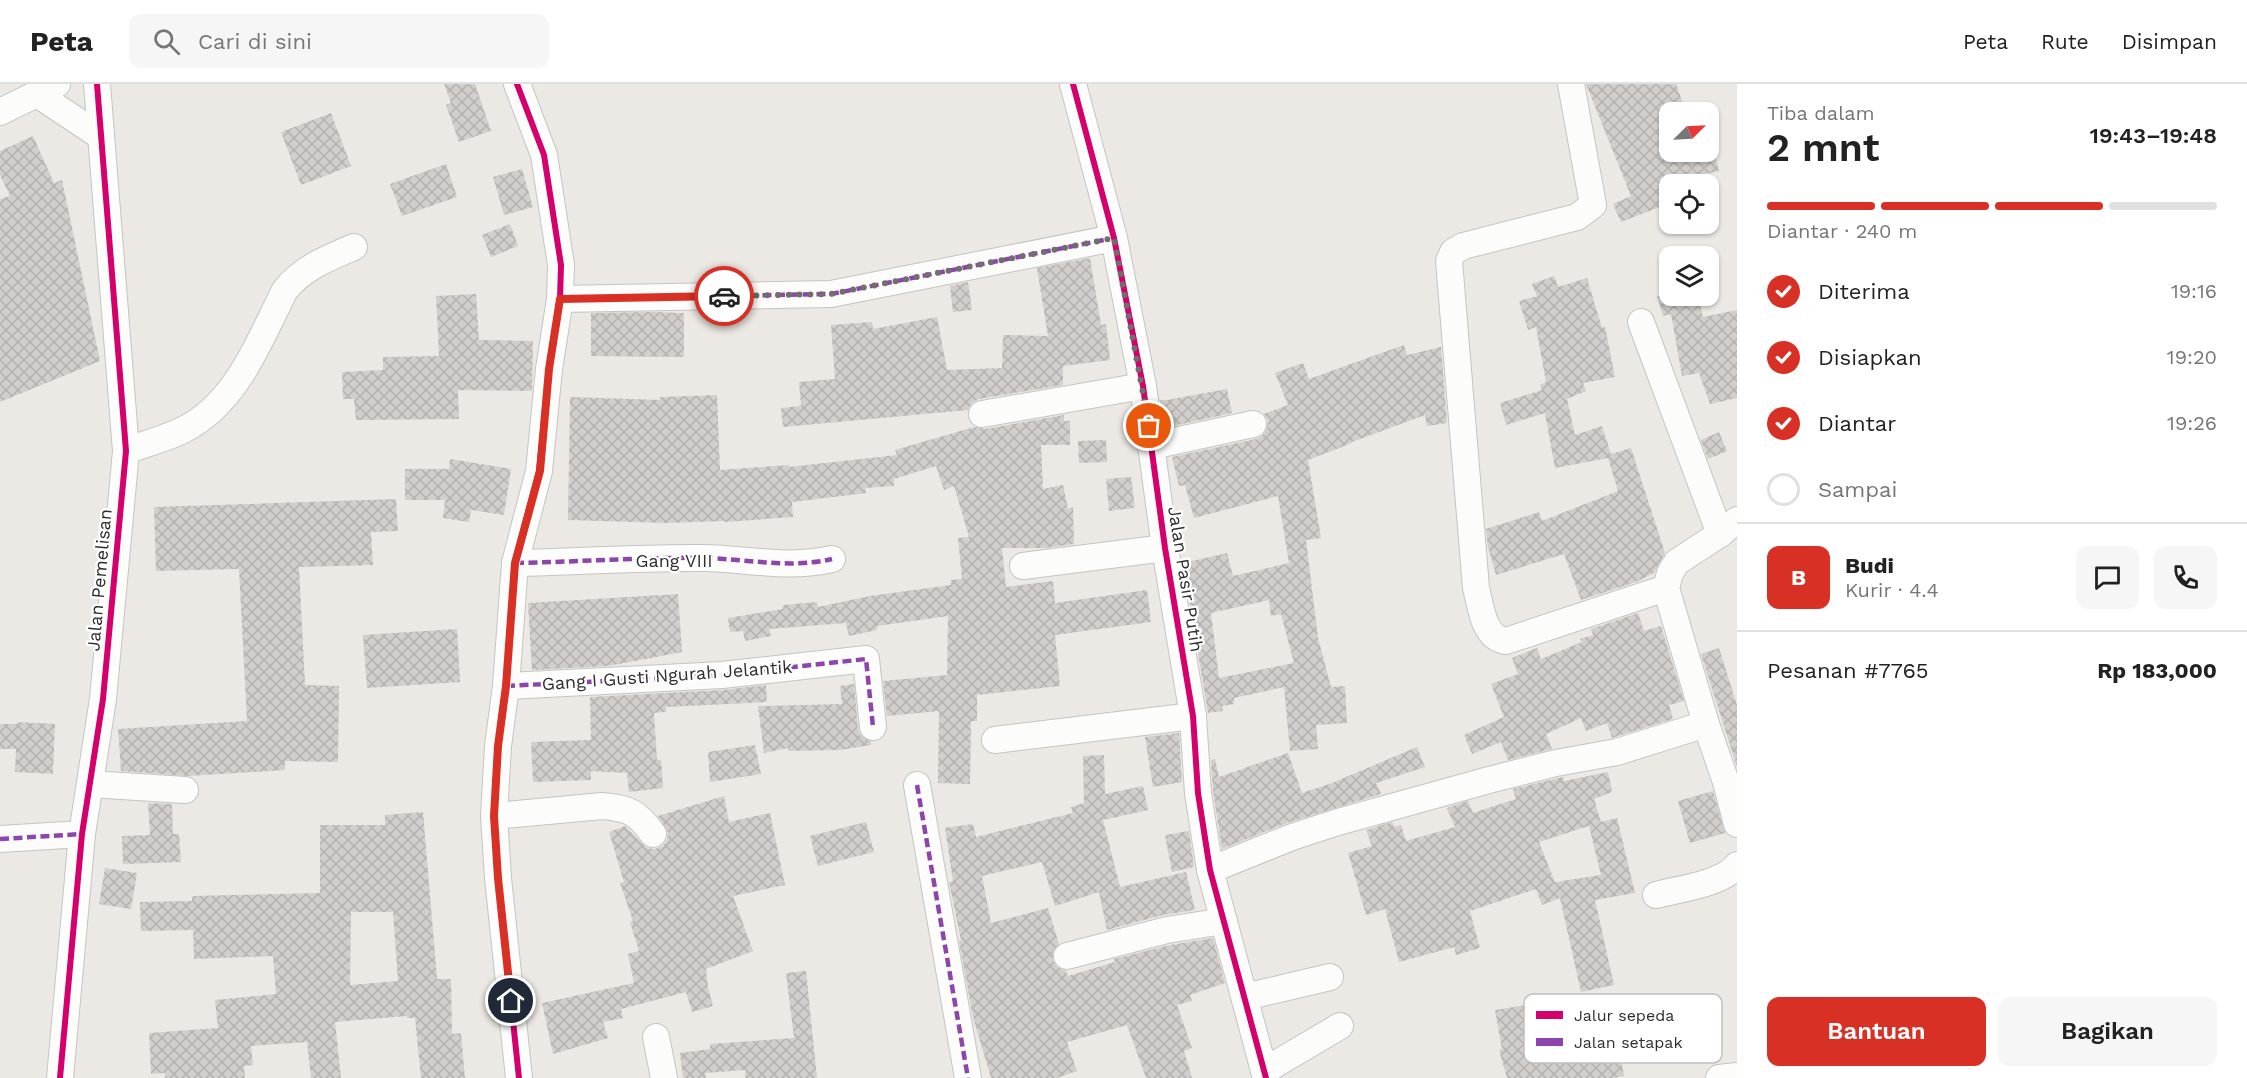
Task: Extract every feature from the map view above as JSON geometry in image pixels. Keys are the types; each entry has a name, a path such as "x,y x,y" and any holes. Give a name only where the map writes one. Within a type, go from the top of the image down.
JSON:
{"street":[{"name":"Jalan Pemelisan","path":"60,1078 82,834 103,699 126,451 99,136 97,84"},
{"path":"517,84 544,155 561,265 560,299 549,369 540,471 515,563 506,686 498,746 494,816 498,878 519,1078"},
{"name":"Jalan Pasir Putih","path":"1074,84 1114,238 1143,386 1165,548 1193,716 1198,793 1210,870 1265,1075"},
{"path":"1571,84 1593,205 1577,217 1463,246 1453,252 1449,261 1476,588 1490,632 1506,641 1666,588"},
{"path":"0,112 47,89 99,136"},
{"path":"560,299 831,294 1114,238"},
{"path":"126,451 183,430 219,403 243,371 285,290 293,280 314,264 354,247"},
{"path":"1641,322 1729,527 1677,562 1670,573 1666,588 1737,824"},
{"path":"982,414 1143,386"},
{"path":"1152,446 1252,424"},
{"path":"1023,566 1165,548"},
{"name":"Gang VIII","path":"515,563 705,558 791,565 832,559"},
{"name":"Gang I Gusti Ngurah Jelantik","path":"506,686 722,675 866,659 873,727"},
{"path":"995,740 1193,716"},
{"path":"1210,870 1292,837 1338,822 1556,763 1617,752 1706,724"},
{"path":"90,784 185,790"},
{"path":"917,785 968,1078"},
{"path":"494,816 602,806 617,807 628,809 640,816 653,834"},
{"path":"0,839 82,834"},
{"path":"1656,895 1699,885 1723,876 1737,865"},
{"path":"1067,956 1167,930 1224,921"},
{"path":"1245,997 1330,977"},
{"path":"1265,1075 1340,1026"},
{"path":"656,1037 664,1078"},
{"path":"1719,1078 1737,1076"}],"building":[{"path":"444,84 475,84 491,131 459,142 446,105 451,103"},
{"path":"1586,84 1676,84 1682,102 1659,102 1659,162 1717,162 1719,171 1706,174 1659,174 1659,207 1621,222 1613,204 1631,196"},
{"path":"331,113 351,166 301,185 281,132"},
{"path":"33,136 54,183 62,180 100,361 0,402 0,199 10,196 0,175 0,151"},
{"path":"446,164 457,197 402,216 390,184"},
{"path":"522,169 533,207 504,215 493,177"},
{"path":"510,224 518,246 491,257 482,235"},
{"path":"1090,258 1101,325 1106,324 1110,360 1063,366 1063,385 979,399 972,403 968,410 783,427 781,408 801,406 799,382 835,379 831,325 872,322 873,329 937,317 947,370 1002,368 1003,335 1048,336 1037,268"},
{"path":"1554,276 1558,287 1587,278 1602,328 1605,327 1615,377 1583,383 1586,391 1567,399 1575,435 1602,426 1611,454 1631,448 1665,553 1654,573 1636,582 1581,600 1564,554 1496,575 1488,547 1486,529 1539,512 1542,521 1618,491 1608,458 1555,468 1545,413 1506,425 1500,403 1542,390 1540,385 1546,382 1536,327 1528,330 1519,301 1537,296 1532,284"},
{"path":"968,282 972,310 953,312 950,286"},
{"path":"476,294 479,340 533,341 532,391 458,390 459,419 356,420 354,399 343,399 342,372 383,370 383,357 439,356 436,296"},
{"path":"1660,306 1700,306 1703,317 1737,310 1737,398 1710,404 1699,373 1682,376 1671,314 1663,316"},
{"path":"591,313 684,313 684,357 591,356"},
{"path":"1404,345 1407,355 1441,347 1447,423 1427,426 1425,415 1308,460 1321,538 1306,540 1318,638 1331,687 1345,686 1347,723 1316,725 1318,749 1290,751 1284,687 1234,698 1234,704 1222,706 1223,711 1208,713 1183,563 1227,553 1233,576 1289,563 1278,496 1194,518 1185,485 1179,486 1172,457 1256,439 1263,435 1267,428 1268,421 1264,414 1288,405 1275,373 1303,363 1309,379","holes":["1269,600 1271,616 1281,614 1294,663 1219,678 1211,613"]},
{"path":"1227,389 1232,413 1164,428 1160,400"},
{"path":"717,395 720,470 789,465 789,467 897,455 895,450 974,427 985,429 1064,415 1064,421 1070,421 1070,445 1041,445 1043,489 1063,485 1068,509 1073,507 1074,544 1046,548 1002,548 1006,587 1053,581 1055,603 1147,590 1151,622 1055,635 1060,686 977,695 977,721 971,721 970,784 938,783 939,711 887,716 883,681 947,675 948,616 877,626 877,630 849,636 846,623 769,629 771,636 745,641 743,631 730,632 728,618 783,609 783,605 817,602 818,607 870,596 951,585 951,580 962,579 958,538 969,537 954,486 944,490 936,466 894,479 894,486 865,488 866,493 792,502 793,517 667,523 568,520 570,397 660,400 660,397"},
{"path":"1719,432 1727,451 1708,459 1701,440"},
{"path":"1106,440 1107,462 1079,463 1078,441"},
{"path":"450,459 511,469 504,515 471,510 469,522 443,518 445,500 405,500 405,469 449,469"},
{"path":"1131,477 1135,508 1109,511 1106,479"},
{"path":"396,499 398,531 371,532 373,565 299,567 305,685 339,686 338,762 285,761 285,770 188,776 121,771 118,729 247,721 239,569 156,571 154,507"},
{"path":"678,594 682,652 608,666 532,670 528,603"},
{"path":"1638,613 1644,631 1661,626 1684,701 1669,705 1673,719 1612,738 1607,723 1586,731 1581,718 1546,734 1552,749 1508,760 1501,742 1472,754 1464,735 1504,717 1491,684 1518,674 1512,658 1537,648 1541,659 1582,642 1580,639 1593,635 1591,629"},
{"path":"457,629 460,682 367,688 363,635"},
{"path":"1719,648 1737,705 1737,767 1701,654"},
{"path":"854,684 858,729 861,736 871,741 871,745 840,750 788,751 788,748 764,753 758,706 842,704 840,686"},
{"path":"766,685 767,702 666,707 666,712 654,713 657,760 661,760 663,788 629,792 627,773 591,771 591,780 533,782 531,742 591,740 590,697 723,690"},
{"path":"17,722 55,724 53,774 15,772 16,749 0,749 0,724 17,724"},
{"path":"1179,733 1182,782 1153,787 1145,737"},
{"path":"755,745 761,774 710,782 708,752"},
{"path":"1417,747 1425,767 1376,783 1381,794 1287,823 1222,849 1213,791 1211,760 1215,759 1219,777 1288,753 1302,793 1332,783"},
{"path":"1104,755 1105,794 1143,786 1148,810 1103,820 1120,887 1186,872 1195,910 1163,915 1107,930 1099,892 1055,906 1042,862 982,876 991,923 1048,908 1059,944 1053,951 1053,960 1057,967 1066,971 1068,976 1115,962 1114,959 1170,945 1213,938 1225,983 1190,995 1192,1001 1177,1005 1192,1048 1184,1051 1192,1078 1146,1078 1127,1025 1067,1042 1077,1071 1057,1078 991,1078 973,1017 959,941 961,940 949,882 953,881 945,828 973,824 976,837 1073,813 1071,807 1084,803 1083,756"},
{"path":"1608,772 1612,792 1594,799 1601,822 1617,818 1635,893 1595,900 1614,985 1581,992 1560,898 1542,905 1536,889 1470,911 1480,948 1456,955 1454,947 1399,962 1385,909 1366,915 1348,853 1372,846 1366,830 1392,822 1394,827 1401,825 1406,841 1455,827 1447,808 1452,806 1468,801 1473,813 1516,799 1513,789 1563,777 1564,781","holes":["1589,826 1601,875 1555,882 1539,842"]},
{"path":"1713,791 1725,833 1690,843 1678,801"},
{"path":"724,796 729,822 770,813 785,885 733,896 753,951 706,969 713,1006 692,1012 686,992 621,1009 623,1018 603,1022 608,1038 553,1054 542,1003 634,983 628,954 639,951 630,922 633,921 620,883 624,882 609,832 625,826 647,848 655,849 663,846 668,833 658,816"},
{"path":"148,803 172,804 173,834 179,834 181,862 123,864 122,836 150,835"},
{"path":"423,812 437,979 451,979 452,1034 461,1033 465,1078 421,1078 415,1018 407,1018 407,1016 335,1022 341,1078 311,1078 307,1042 251,1046 253,1065 244,1066 245,1078 165,1078 165,1073 151,1074 149,1033 218,1028 215,1000 276,994 273,956 194,959 193,930 141,931 140,902 192,901 192,896 320,893 320,825 385,825 385,815","holes":["351,912 393,912 398,981 350,985"]},
{"path":"866,822 874,852 818,866 810,836"},
{"path":"1189,831 1194,867 1172,872 1165,835"},
{"path":"105,868 137,873 131,909 99,904"},
{"path":"806,971 817,1078 745,1078 745,1070 705,1073 706,1078 683,1078 680,1053 710,1049 710,1044 794,1038 786,973"},
{"path":"1524,1005 1524,1063 1622,1063 1624,1076 1613,1078 1507,1078 1499,1050 1502,1049 1495,1010"}],"marked path":[{"path":"560,299 831,294 1114,238"},
{"path":"515,563 680,558 800,563 832,559"},
{"path":"506,686 722,675 866,659 873,727"},
{"path":"917,785 968,1078"},
{"path":"0,839 82,834"}],"cycle path":[{"path":"60,1078 82,834 103,699 126,451 97,84"},
{"path":"517,84 544,155 561,265 560,299 549,369 539,471 515,563 506,686 498,746 494,816 498,878 519,1078"},
{"path":"1073,84 1114,238 1143,386 1165,548 1193,716 1198,793 1210,870 1266,1078"}],"way so far":[{"path":"724,296 831,294 1114,238 1149,426"}],"route":[{"path":"511,1001 494,816 498,746 506,686 515,563 540,471 549,369 560,299 724,296"}]}
